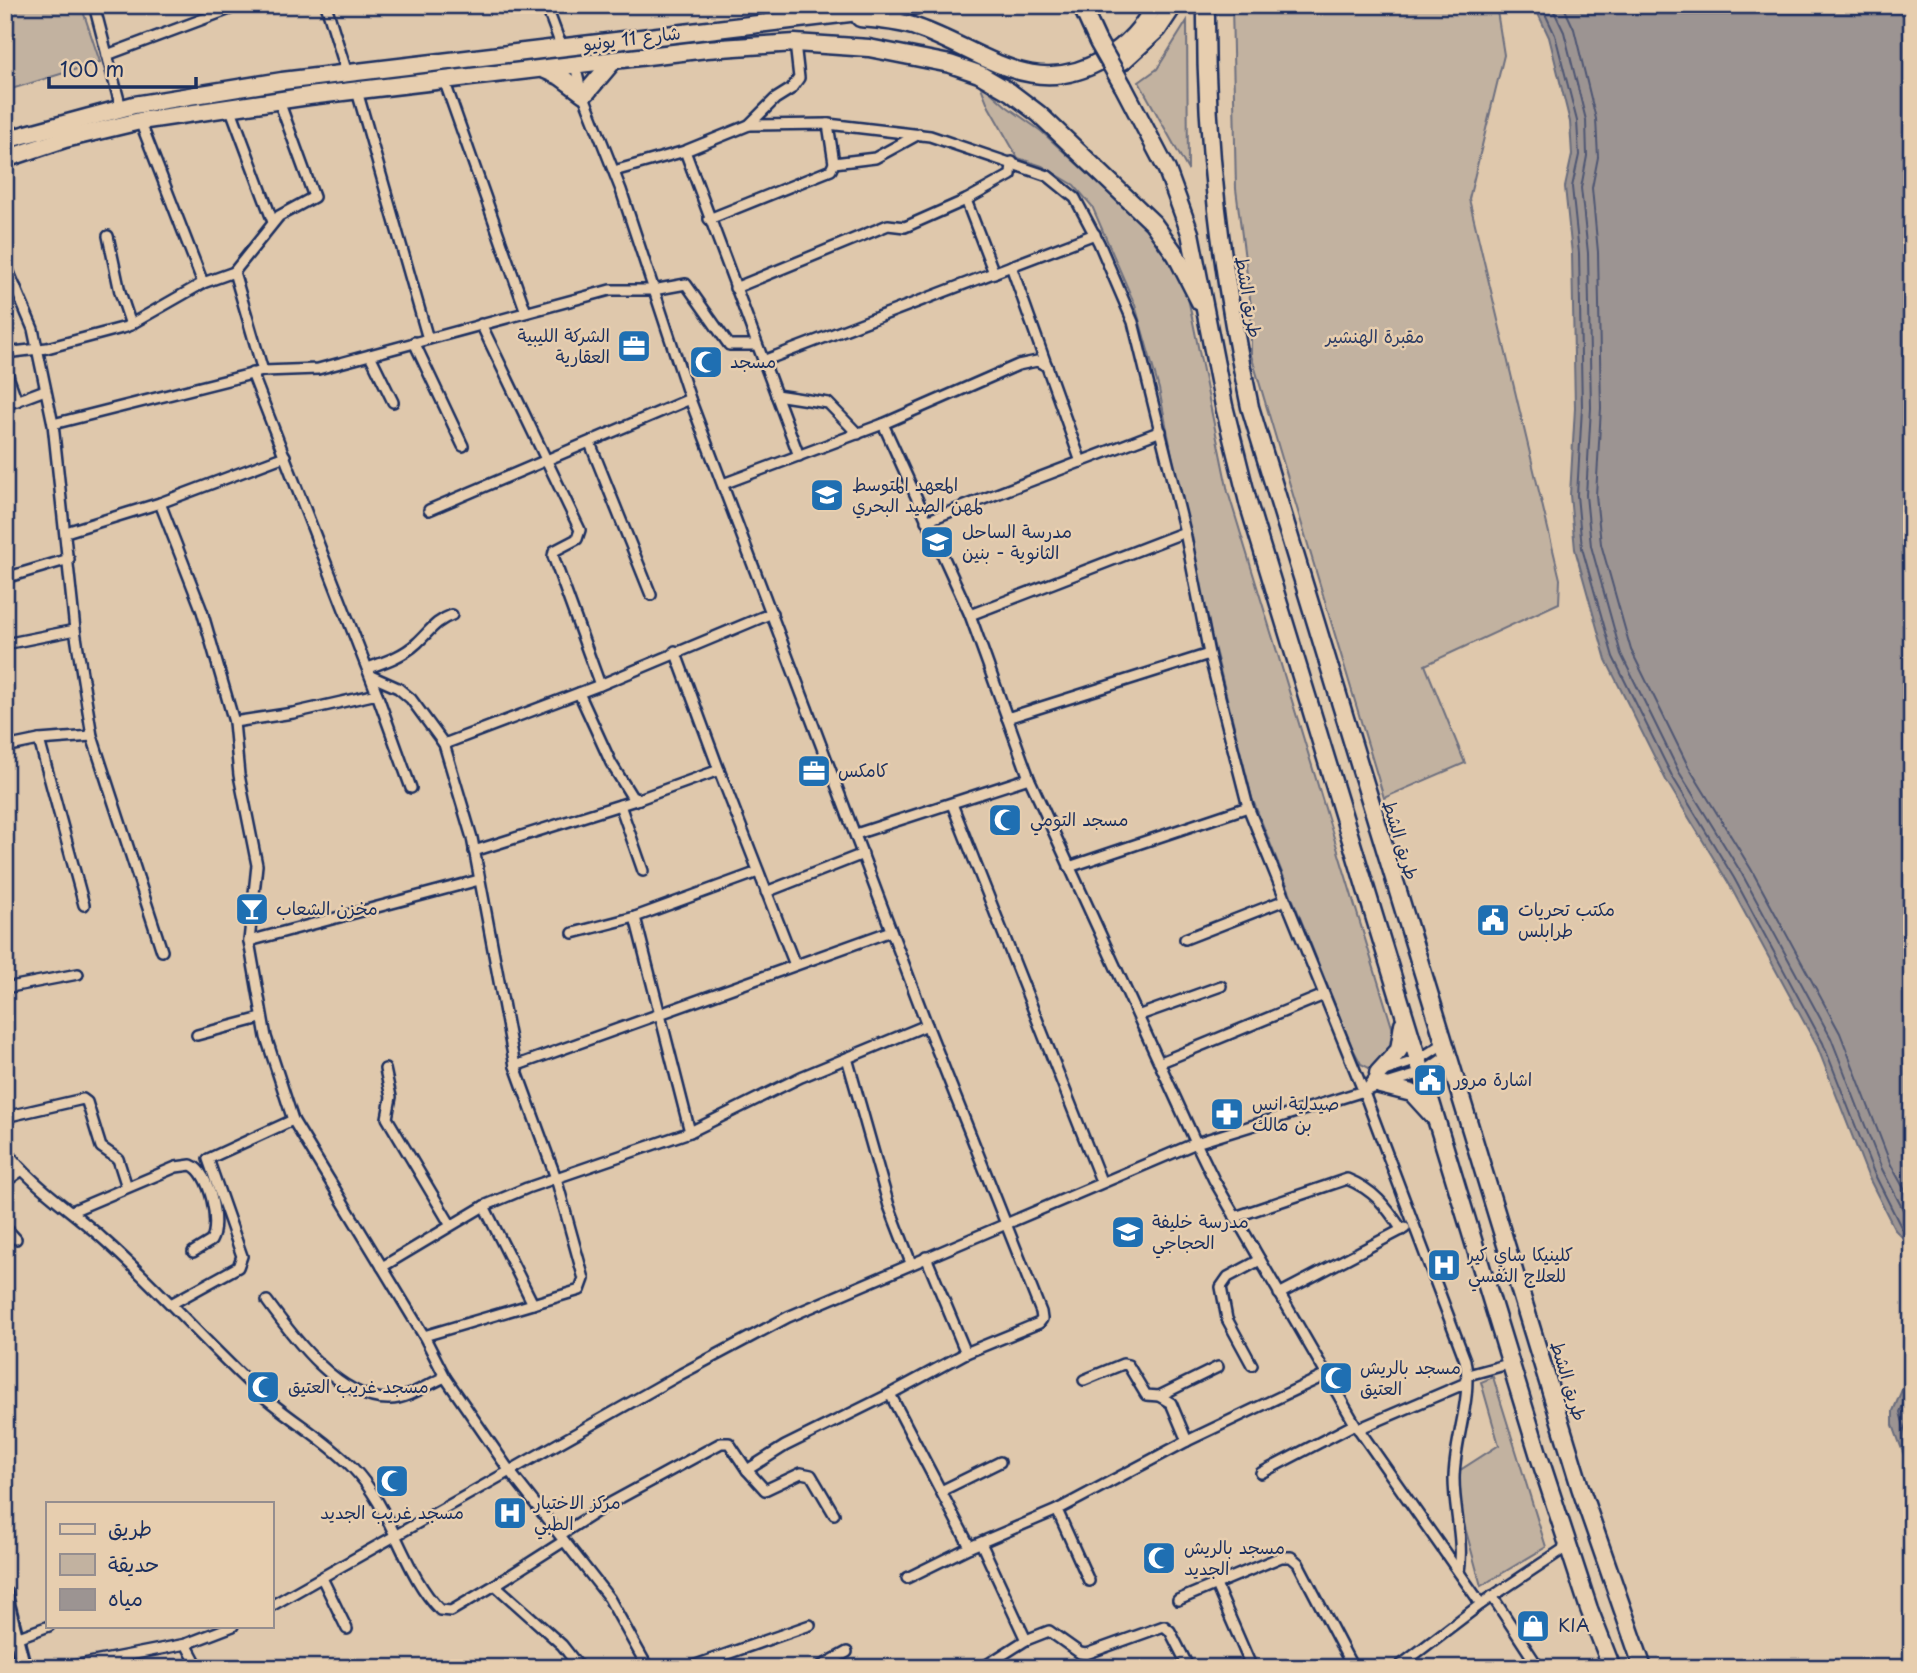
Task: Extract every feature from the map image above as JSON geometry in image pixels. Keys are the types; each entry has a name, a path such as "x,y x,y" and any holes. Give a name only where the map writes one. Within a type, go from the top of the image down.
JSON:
{"highway":[{"name":"شارع 11 يونيو","path":"5,140 121,108 305,78 917,5"},
{"path":"1081,5 1098,42 1148,130 1179,201 1197,260 1224,406 1250,506 1568,1546 1612,1668"},
{"path":"841,15 905,24 1019,72 1061,75 1087,69 1122,49 1154,5"},
{"path":"979,74 1016,83 1048,85 1095,76 1123,61 1139,48 1158,29 1174,5"},
{"name":"طريق الشط","path":"1206,5 1205,85 1213,192 1229,309 1250,407 1597,1539 1643,1668"},
{"name":"شارع 11 يونيو","path":"5,159 65,139 140,121 309,96 614,60 795,43 896,52 979,74 1010,92 1039,114 1153,223 1176,256 1187,282 1205,310"},
{"path":"536,69 561,77 585,94 614,60"},
{"path":"305,78 309,96"},
{"path":"1403,1011 1403,1037 1398,1050 1372,1084 1412,1093 1437,1120"}],"street":[{"path":"94,5 121,108"},
{"path":"326,5 347,73"},
{"path":"546,5 562,48"},
{"path":"107,55 230,9"},
{"path":"749,125 775,99 791,89 799,78 795,43"},
{"path":"582,64 585,94 614,171 690,400 927,1025 1042,1319 966,1353 785,1446 747,1470"},
{"path":"444,80 526,312"},
{"path":"357,91 429,339"},
{"path":"5,354 37,349 131,325 203,283 234,272 272,222 287,210 314,197 279,101"},
{"path":"230,107 272,222"},
{"path":"140,121 203,283"},
{"path":"709,219 831,170 834,163 828,124"},
{"path":"614,171 685,151 749,125 828,124 919,134 1012,162 1048,176 1065,187 1082,208 1133,322 1185,532 1209,654 1248,807 1324,995 1372,1084 1413,1224 1467,1379 1454,1482 1462,1549 1459,1572"},
{"path":"834,163 875,158 919,134"},
{"path":"685,151 799,456"},
{"path":"735,288 888,225 905,227 966,200 1011,176 1012,162"},
{"path":"966,200 994,272"},
{"path":"763,362 1095,234"},
{"path":"108,236 120,292 131,325"},
{"path":"5,263 33,329 53,424 75,630 92,736 162,951"},
{"path":"1012,266 1081,461"},
{"path":"234,272 263,371"},
{"path":"53,424 252,373 318,369 610,290 653,290 686,284 729,345 757,345"},
{"path":"5,292 16,288"},
{"path":"481,324 580,530 576,539 554,551 553,556 600,685"},
{"path":"414,342 463,446"},
{"path":"370,355 393,402"},
{"path":"723,484 883,424 1018,365 1037,361 1047,366"},
{"path":"5,368 17,401"},
{"path":"252,373 369,672 411,788"},
{"path":"5,405 45,390"},
{"path":"776,396 828,404 858,434"},
{"path":"429,510 690,400"},
{"path":"883,424 970,615 1028,778 1140,1015 1196,1143 1235,1217 1356,1427 1481,1604"},
{"path":"926,521 1161,431"},
{"path":"590,443 651,595"},
{"path":"66,532 160,503 285,456"},
{"path":"160,503 202,611 234,722 239,775 257,865 249,941 261,1018 293,1120 424,1336 445,1377 511,1473 609,1598 648,1668"},
{"path":"970,615 1185,532"},
{"path":"5,578 69,559"},
{"path":"444,744 600,685 675,651 772,613"},
{"path":"369,672 417,643 435,622 452,615"},
{"path":"5,643 75,630"},
{"path":"675,651 795,965"},
{"path":"1007,718 1209,654"},
{"path":"369,672 404,692 423,713 444,744 474,851 515,1066 556,1178 584,1279 580,1290 424,1336"},
{"path":"579,693 611,763 632,797 639,799"},
{"path":"234,722 293,713 377,694"},
{"path":"5,747 39,740 92,736"},
{"path":"39,740 84,905"},
{"path":"474,851 620,806 719,770"},
{"path":"856,834 1028,778"},
{"path":"952,804 1101,1181"},
{"path":"620,806 643,871"},
{"path":"1069,867 1248,807"},
{"path":"766,892 863,854"},
{"path":"573,933 635,916 758,872"},
{"path":"249,941 480,880"},
{"path":"1185,939 1285,900"},
{"path":"635,916 691,1132"},
{"path":"515,1066 891,931"},
{"path":"5,988 78,974"},
{"path":"1140,1015 1221,986"},
{"path":"1161,1062 1324,995"},
{"path":"5,998 5,1016"},
{"path":"197,1035 261,1018"},
{"path":"382,1267 484,1206 556,1178 691,1132 801,1077 927,1025"},
{"path":"273,1605 742,1341 911,1263 1101,1181 1196,1143 1420,1067 1445,1050"},
{"path":"847,1058 889,1206 911,1263"},
{"path":"385,1069 391,1097 387,1112 391,1127 450,1224"},
{"path":"5,1117 83,1099 90,1109 101,1147 118,1159 127,1187"},
{"path":"171,1304 238,1267 242,1256 208,1158 293,1120"},
{"path":"5,1149 22,1170 72,1211 270,1402 315,1434 349,1464 378,1499 407,1559 437,1608 443,1612 451,1611 495,1585 607,1505 721,1443 729,1443 747,1470 765,1490 802,1473 811,1475 834,1514"},
{"path":"72,1211 184,1164 197,1167 217,1220 211,1241 193,1252"},
{"path":"5,1182 22,1170"},
{"path":"1235,1217 1347,1179 1367,1187 1384,1203 1402,1230"},
{"path":"484,1206 533,1304"},
{"path":"1279,1294 1413,1224"},
{"path":"5,1227 16,1239"},
{"path":"926,1257 966,1353"},
{"path":"1252,1365 1227,1319 1221,1287 1228,1277 1259,1259"},
{"path":"267,1301 305,1352 345,1383 361,1391 380,1399 395,1399 445,1377"},
{"path":"1261,1473 1356,1427 1511,1363"},
{"path":"1084,1380 1123,1364 1131,1369 1146,1395 1159,1396 1171,1403 1187,1441"},
{"path":"1159,1396 1218,1367"},
{"path":"907,1578 970,1547 1057,1510 1187,1441 1326,1376"},
{"path":"890,1394 943,1490 970,1547"},
{"path":"943,1490 1000,1462"},
{"path":"1057,1510 1089,1581"},
{"path":"981,1543 1026,1640"},
{"path":"1396,1668 1492,1596 1568,1546"},
{"path":"1178,1600 1281,1557 1291,1557 1298,1563 1353,1668"},
{"path":"322,1578 347,1629"},
{"path":"495,1585 562,1645 580,1668"},
{"path":"1216,1585 1252,1668"},
{"path":"5,1594 24,1668"},
{"path":"1492,1596 1539,1668"},
{"path":"687,1668 810,1625"},
{"path":"982,1668 1026,1640 1049,1631 1086,1654 1164,1626 1170,1631 1189,1668"},
{"path":"16,1638 46,1627"},
{"path":"63,1668 186,1644 228,1628"},
{"path":"186,1644 199,1668"},
{"path":"818,1668 848,1652"}],"green space":[{"path":"5,5 81,5 100,62 5,91"},
{"name":"مقبرة الهنشير","path":"1232,5 1496,5 1504,55 1469,199 1560,579 1559,603 1425,665 1465,763 1384,798 1251,355 1251,306 1236,189"},
{"path":"1187,21 1188,170 1139,82 1157,69"},
{"path":"979,82 1041,131 1146,227 1171,258 1187,293 1228,492 1396,1040 1380,1064 1369,1068 1361,1064 1352,1047 1252,798 1193,562 1159,389 1135,305 1092,206 1074,185 1042,166 1018,158 989,107"},
{"path":"1493,1377 1546,1547 1481,1586 1451,1476 1499,1445 1481,1382"}],"water":[{"path":"1534,5 1912,5 1912,1247 1895,1230 1868,1176 1817,1046 1728,882 1666,780 1606,660 1575,549 1570,495 1575,408 1572,254 1565,187 1572,155 1570,122 1549,37"},
{"path":"1912,1366 1912,1477 1893,1425 1893,1411"}],"place":[{"name":"الشركة الليبية العقارية","path":"634,346"},
{"name":"مسجد","path":"706,362"},
{"name":"المعهد المتوسط لمهن الصيد البحري","path":"827,495"},
{"name":"مدرسة الساحل الثانوية - بنين","path":"937,542"},
{"name":"كامكس","path":"814,771"},
{"name":"مسجد التومي","path":"1005,820"},
{"name":"مخزن الشعاب","path":"252,909"},
{"name":"مكتب تحريات طرابلس","path":"1493,920"},
{"name":"اشارة مرور","path":"1430,1080"},
{"name":"صيدلية انس بن مالك","path":"1227,1114"},
{"name":"مدرسة خليفة الحجاجي","path":"1128,1232"},
{"name":"كلينيكا ساي كير للعلاج النفسي","path":"1444,1265"},
{"name":"مسجد بالريش العتيق","path":"1336,1378"},
{"name":"مسجد غريب العتيق","path":"263,1387"},
{"name":"مسجد غريب الجديد","path":"392,1481"},
{"name":"مركز الاختيار الطبي","path":"510,1513"},
{"name":"مسجد بالريش الجديد","path":"1159,1558"},
{"name":"KIA","path":"1533,1626"}]}
